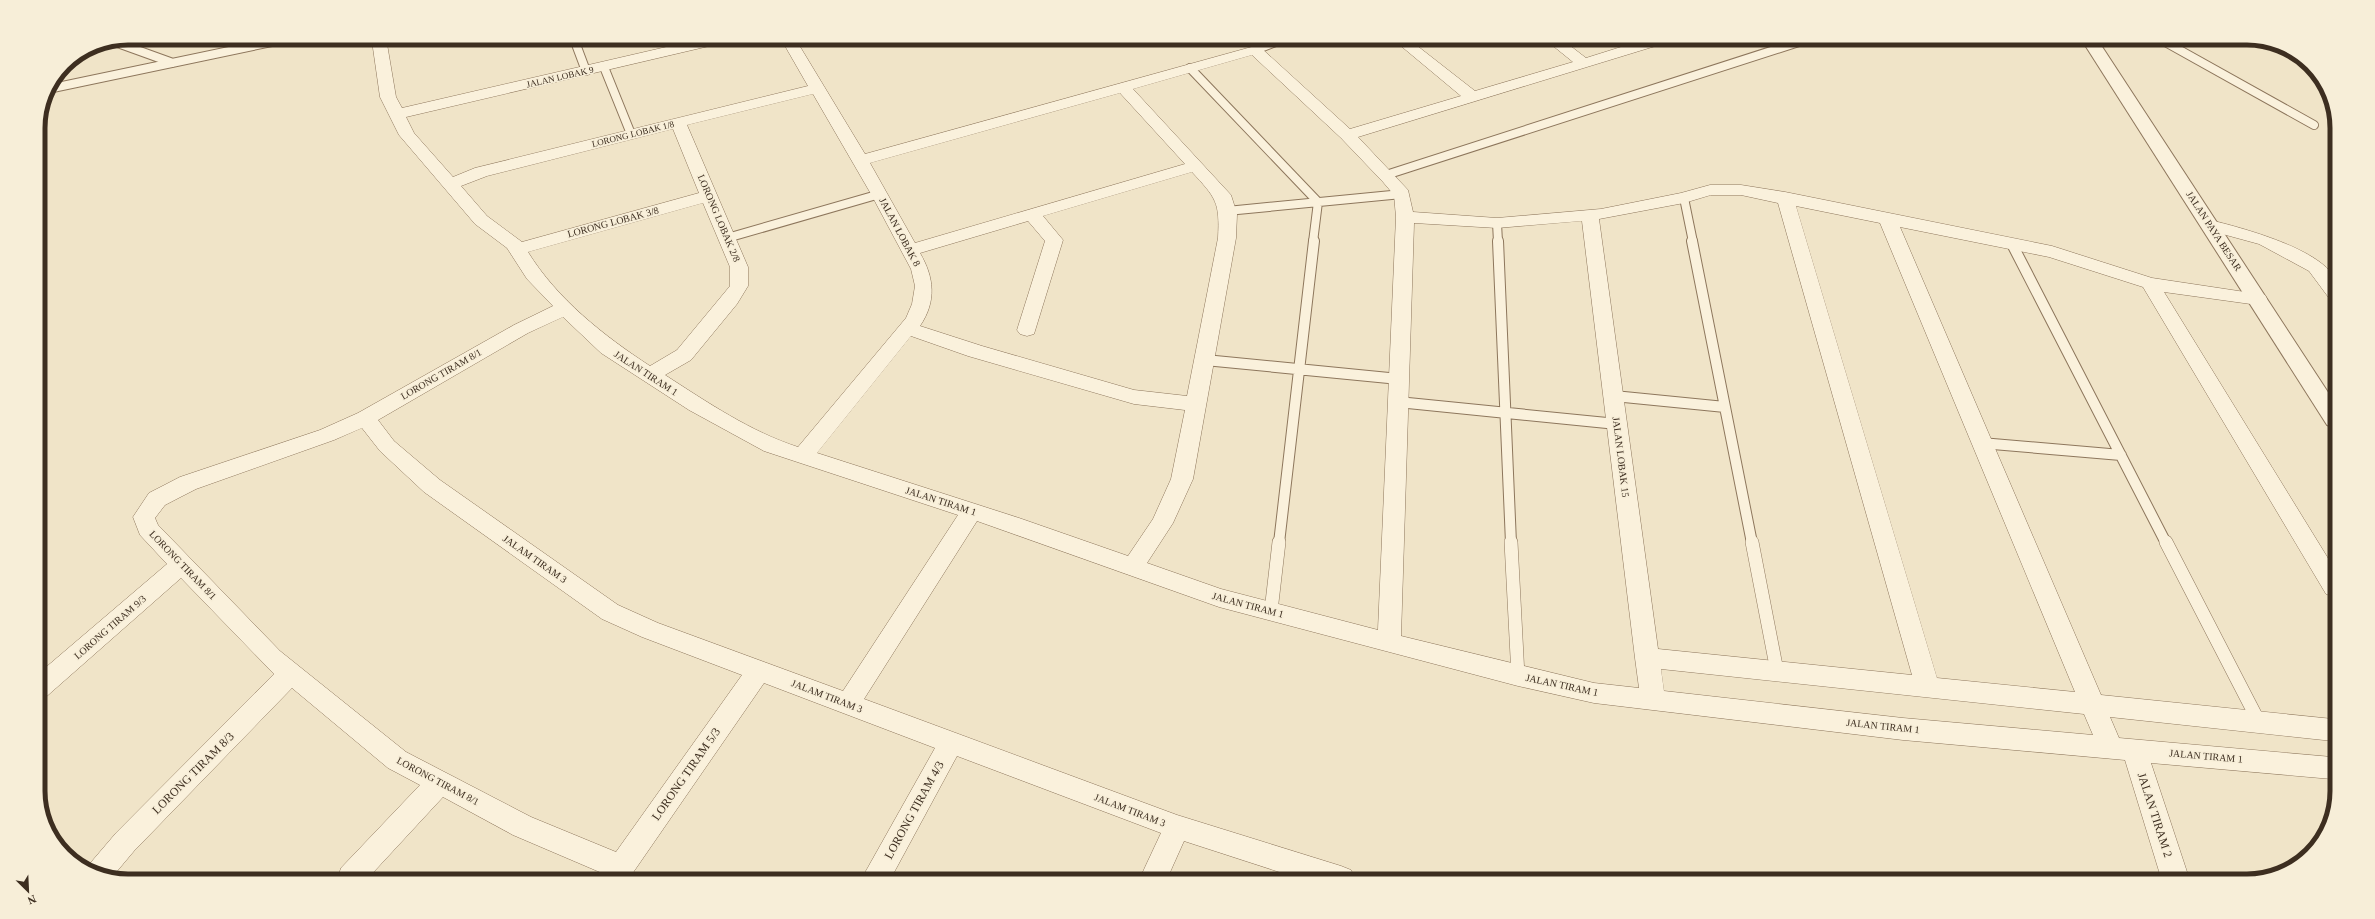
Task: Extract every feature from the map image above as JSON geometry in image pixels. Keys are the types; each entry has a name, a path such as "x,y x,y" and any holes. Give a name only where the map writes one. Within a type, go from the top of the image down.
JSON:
{"street":[{"name":"JALAN TIRAM 1","path":"380,45 388,97 408,135 481,220 514,244 533,275 565,308 608,348 696,405 771,446 972,511 1219,598 1518,676 1594,693 1903,729 2330,768"},
{"name":"JALAN LOBAK 9","path":"397,114 697,45"},
{"name":"JALAN LOBAK 8","path":"791,45 880,194 920,269 924,286 921,304 907,328 803,456"},
{"path":"1407,45 1472,97"},
{"path":"1559,45 1584,63"},
{"path":"1347,135 1647,45"},
{"name":"JALAN PAYA BESAR","path":"2093,45 2330,412"},
{"path":"860,161 1255,50 1347,135 1386,175 1402,194 1405,217 1389,642"},
{"path":"1123,87 1222,195 1227,211 1227,238 1182,479 1162,523 1133,567"},
{"name":"LORONG LOBAK 1/8","path":"451,184 481,172 817,88"},
{"name":"LORONG LOBAK 2/8","path":"650,375 684,355 730,300 739,286 739,266 678,122"},
{"path":"909,250 1196,166"},
{"path":"1405,217 1497,223 1590,215 1684,198 1710,190 1741,190 1786,197 2052,252 2150,283 2199,292 2258,299"},
{"name":"LORONG LOBAK 3/8","path":"517,249 709,196"},
{"path":"1786,197 1927,687"},
{"path":"1027,330 1054,240 1031,214"},
{"name":"JALAN LOBAK 15","path":"1590,215 1653,700"},
{"name":"JALAN TIRAM 2","path":"1887,218 2091,704 2123,749 2173,874"},
{"path":"2210,225 2265,240 2315,267 2330,286"},
{"path":"2150,283 2330,581"},
{"name":"LORONG TIRAM 8/1","path":"565,308 520,328 365,418 327,435 188,483 157,499 144,517 148,529 272,658 397,760 522,826 617,872"},
{"path":"907,328 975,351 1134,397 1197,404"},
{"name":"JALAM TIRAM 3","path":"365,418 387,446 432,486 610,612 650,630 1177,827 1326,874"},
{"path":"848,704 972,511"},
{"name":"LORONG TIRAM 9/3","path":"45,684 182,564"},
{"path":"1647,658 2330,730"},
{"name":"LORONG TIRAM 5/3","path":"617,872 759,670"},
{"name":"LORONG TIRAM 8/3","path":"101,870 126,842 291,674"},
{"name":"LORONG TIRAM 4/3","path":"878,874 951,742"},
{"path":"354,874 440,782"},
{"path":"1155,874 1177,827"}],"lane":[{"path":"124,45 173,63"},
{"path":"55,87 258,45"},
{"path":"576,45 586,70"},
{"path":"1255,50 1268,45"},
{"path":"1386,175 1790,45"},
{"path":"2171,45 2314,125"},
{"path":"604,67 631,134"},
{"path":"1190,68 1318,202 1271,611"},
{"path":"727,238 880,194"},
{"path":"1227,211 1402,194"},
{"path":"1684,198 1777,672"},
{"path":"1497,223 1504,412 1518,676"},
{"path":"2012,244 2259,722"},
{"path":"1205,360 1399,378"},
{"path":"1614,396 1725,407"},
{"path":"1398,402 1617,424"},
{"path":"1981,444 2121,455"}]}
